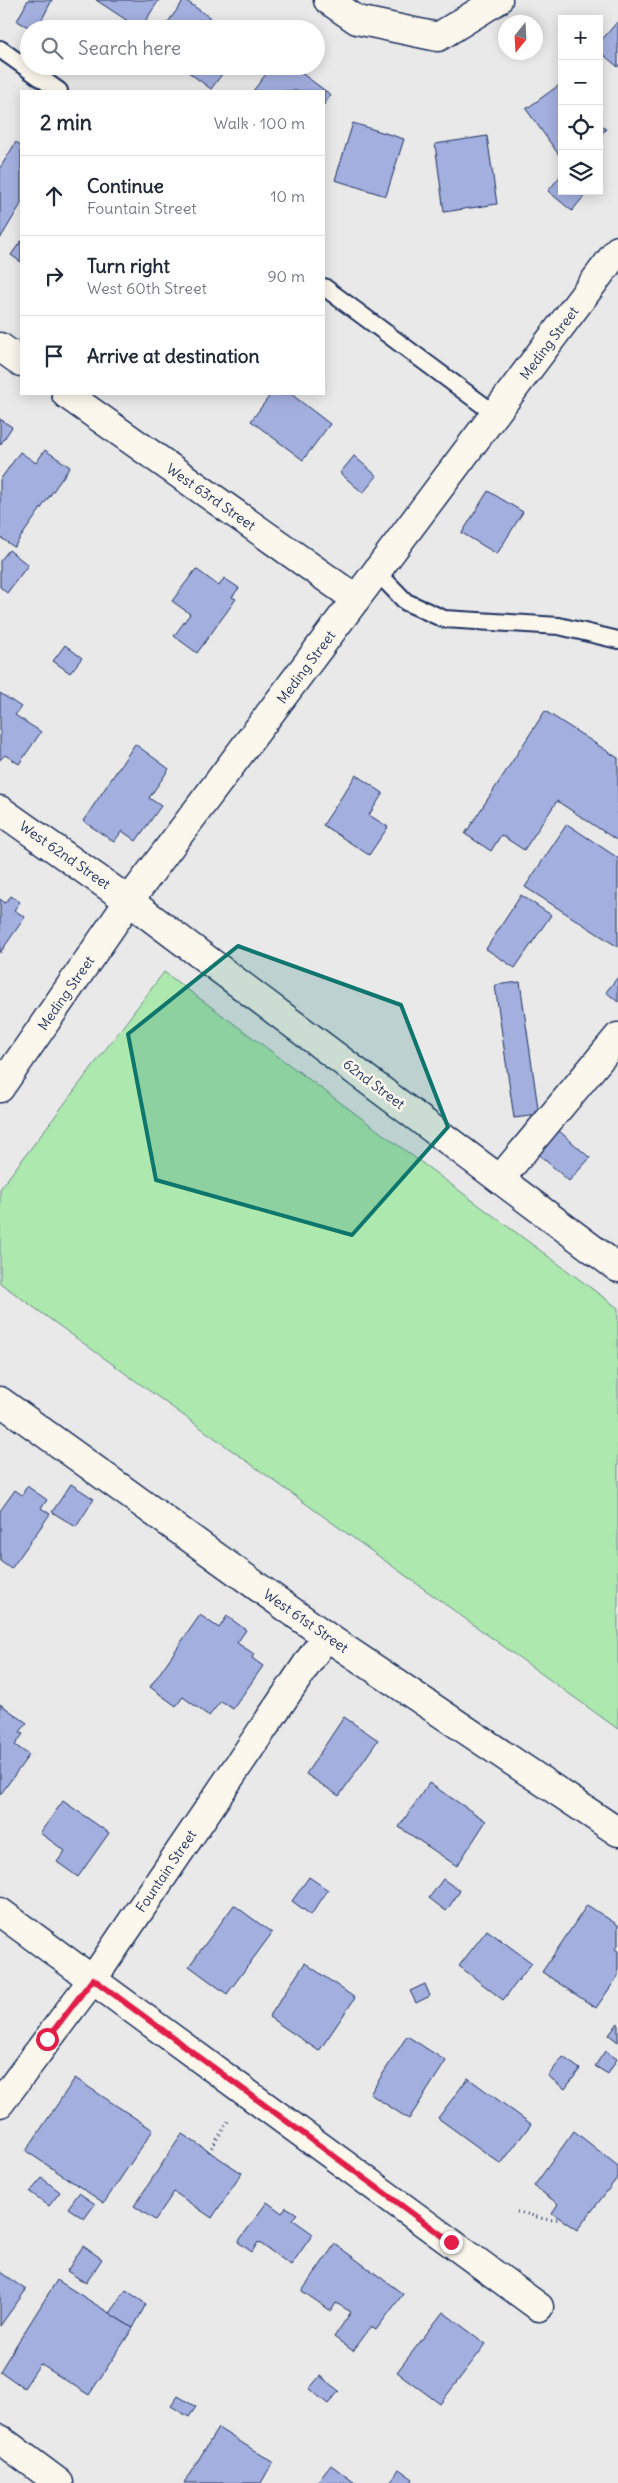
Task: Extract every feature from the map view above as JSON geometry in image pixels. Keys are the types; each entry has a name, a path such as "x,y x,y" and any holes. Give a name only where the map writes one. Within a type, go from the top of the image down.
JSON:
{"street":[{"path":"328,0 357,20 438,36 498,0"},
{"name":"Meding Street","path":"0,1088 130,901 618,250"},
{"path":"0,347 20,361"},
{"name":"West 63rd Street","path":"67,395 356,600"},
{"name":"West 62nd Street","path":"0,810 130,901"},
{"name":"62nd Street","path":"130,901 618,1268"},
{"path":"500,1179 618,1037"},
{"name":"West 61st Street","path":"0,1401 326,1636 618,1832"},
{"name":"Fountain Street","path":"0,2103 93,1979 326,1636"},
{"path":"0,1912 539,2307"},
{"path":"0,2439 59,2483"}],"lane":[{"path":"0,50 20,64"},
{"path":"36,75 58,90"},
{"path":"325,288 495,414"},
{"path":"378,572 406,602 444,619 559,626 618,640"}],"path":[{"path":"517,2212 530,2213 549,2220 560,2218"}],"highlighted area":[{"path":"238,946 401,1005 448,1127 352,1235 156,1180 128,1034"}],"green space":[{"path":"164,972 618,1308 618,1729 0,1283 0,1189"}],"building":[{"path":"28,0 52,0 42,20 20,20 20,23 17,21"},
{"path":"96,0 159,0 146,20 126,20"},
{"path":"185,0 213,20 170,20"},
{"path":"618,21 618,67 603,54 603,38"},
{"path":"192,75 221,75 211,89"},
{"path":"265,75 304,75 324,90 254,90"},
{"path":"558,86 558,153 526,109"},
{"path":"325,91 331,95 325,104"},
{"path":"353,123 404,139 386,196 335,180"},
{"path":"487,136 497,204 444,212 435,144"},
{"path":"16,142 20,145 20,206 0,239 0,168"},
{"path":"558,179 558,195 585,195 572,211 548,191"},
{"path":"20,242 20,261 11,255"},
{"path":"270,395 292,395 330,424 303,460 251,421"},
{"path":"0,419 12,427 0,445"},
{"path":"45,450 70,467 14,547 0,537 0,480 20,452 36,463"},
{"path":"354,456 377,476 363,493 340,473"},
{"path":"488,491 523,512 497,554 462,533"},
{"path":"9,550 28,565 7,593 0,587 0,561"},
{"path":"196,569 219,586 224,578 239,588 232,597 236,599 197,653 174,636 190,614 172,601"},
{"path":"65,645 82,658 70,673 53,661"},
{"path":"0,693 21,707 15,715 41,732 19,764 5,755 0,760"},
{"path":"545,711 618,758 618,841 557,801 524,850 501,835 491,851 465,834"},
{"path":"135,744 169,769 149,798 161,806 136,841 122,831 114,842 83,821"},
{"path":"356,775 383,793 369,815 388,827 369,855 323,825"},
{"path":"567,824 618,858 618,947 525,887"},
{"path":"521,895 551,915 515,968 486,949"},
{"path":"11,896 20,902 14,910 25,917 0,953 0,899 5,903"},
{"path":"618,977 618,1002 606,992"},
{"path":"520,982 539,1115 514,1118 495,985"},
{"path":"549,1122 590,1158 569,1181 528,1145"},
{"path":"71,1484 94,1499 76,1527 52,1512"},
{"path":"27,1486 47,1500 41,1508 50,1514 11,1569 0,1561 0,1511 15,1490 22,1495"},
{"path":"200,1615 219,1628 227,1616 246,1630 237,1643 254,1654 252,1658 263,1666 233,1709 221,1701 209,1716 183,1697 176,1706 150,1687"},
{"path":"0,1704 27,1723 20,1732 23,1734 15,1745 29,1755 0,1795"},
{"path":"344,1717 378,1740 339,1796 306,1774"},
{"path":"429,1783 486,1821 457,1866 399,1827"},
{"path":"63,1801 109,1833 78,1877 57,1862 65,1851 40,1833"},
{"path":"309,1877 328,1890 311,1915 292,1901"},
{"path":"443,1879 460,1891 446,1911 429,1898"},
{"path":"234,1905 272,1933 227,1994 189,1966"},
{"path":"587,1905 618,1925 618,1945 615,1949 618,1951 618,1976 596,2008 542,1972"},
{"path":"487,1930 532,1963 503,2000 459,1966"},
{"path":"305,1963 355,1998 319,2051 269,2017"},
{"path":"425,1984 430,1996 416,2003 410,1991"},
{"path":"618,2023 618,2042 609,2035"},
{"path":"407,2036 446,2061 409,2119 370,2094"},
{"path":"605,2051 617,2059 608,2074 595,2066"},
{"path":"563,2057 580,2069 565,2089 548,2076"},
{"path":"75,2078 153,2130 104,2203 26,2151"},
{"path":"468,2078 531,2124 501,2164 438,2118"},
{"path":"574,2131 618,2166 618,2177 577,2230 552,2213 558,2204 534,2186"},
{"path":"182,2134 242,2173 212,2218 174,2192 155,2220 134,2206"},
{"path":"42,2178 60,2192 49,2206 30,2192"},
{"path":"79,2193 95,2204 84,2219 68,2208"},
{"path":"267,2202 282,2213 286,2207 297,2214 292,2219 313,2234 291,2265 258,2242 252,2252 238,2242"},
{"path":"335,2244 403,2294 376,2330 371,2327 353,2351 334,2337 351,2312 336,2303 331,2311 302,2291"},
{"path":"83,2246 102,2259 86,2283 67,2271"},
{"path":"0,2272 26,2290 0,2326"},
{"path":"57,2280 133,2328 89,2395 40,2364 24,2388 0,2371"},
{"path":"126,2290 146,2304 133,2328 109,2313"},
{"path":"443,2312 486,2344 440,2404 397,2372"},
{"path":"320,2376 339,2391 328,2404 309,2389"},
{"path":"178,2396 196,2407 189,2417 171,2406"},
{"path":"218,2428 273,2462 261,2483 184,2483"},
{"path":"331,2465 355,2483 317,2483"},
{"path":"399,2469 413,2479 411,2483 390,2483"}],"route":[{"path":"47,2039 93,1979 451,2242"}]}
